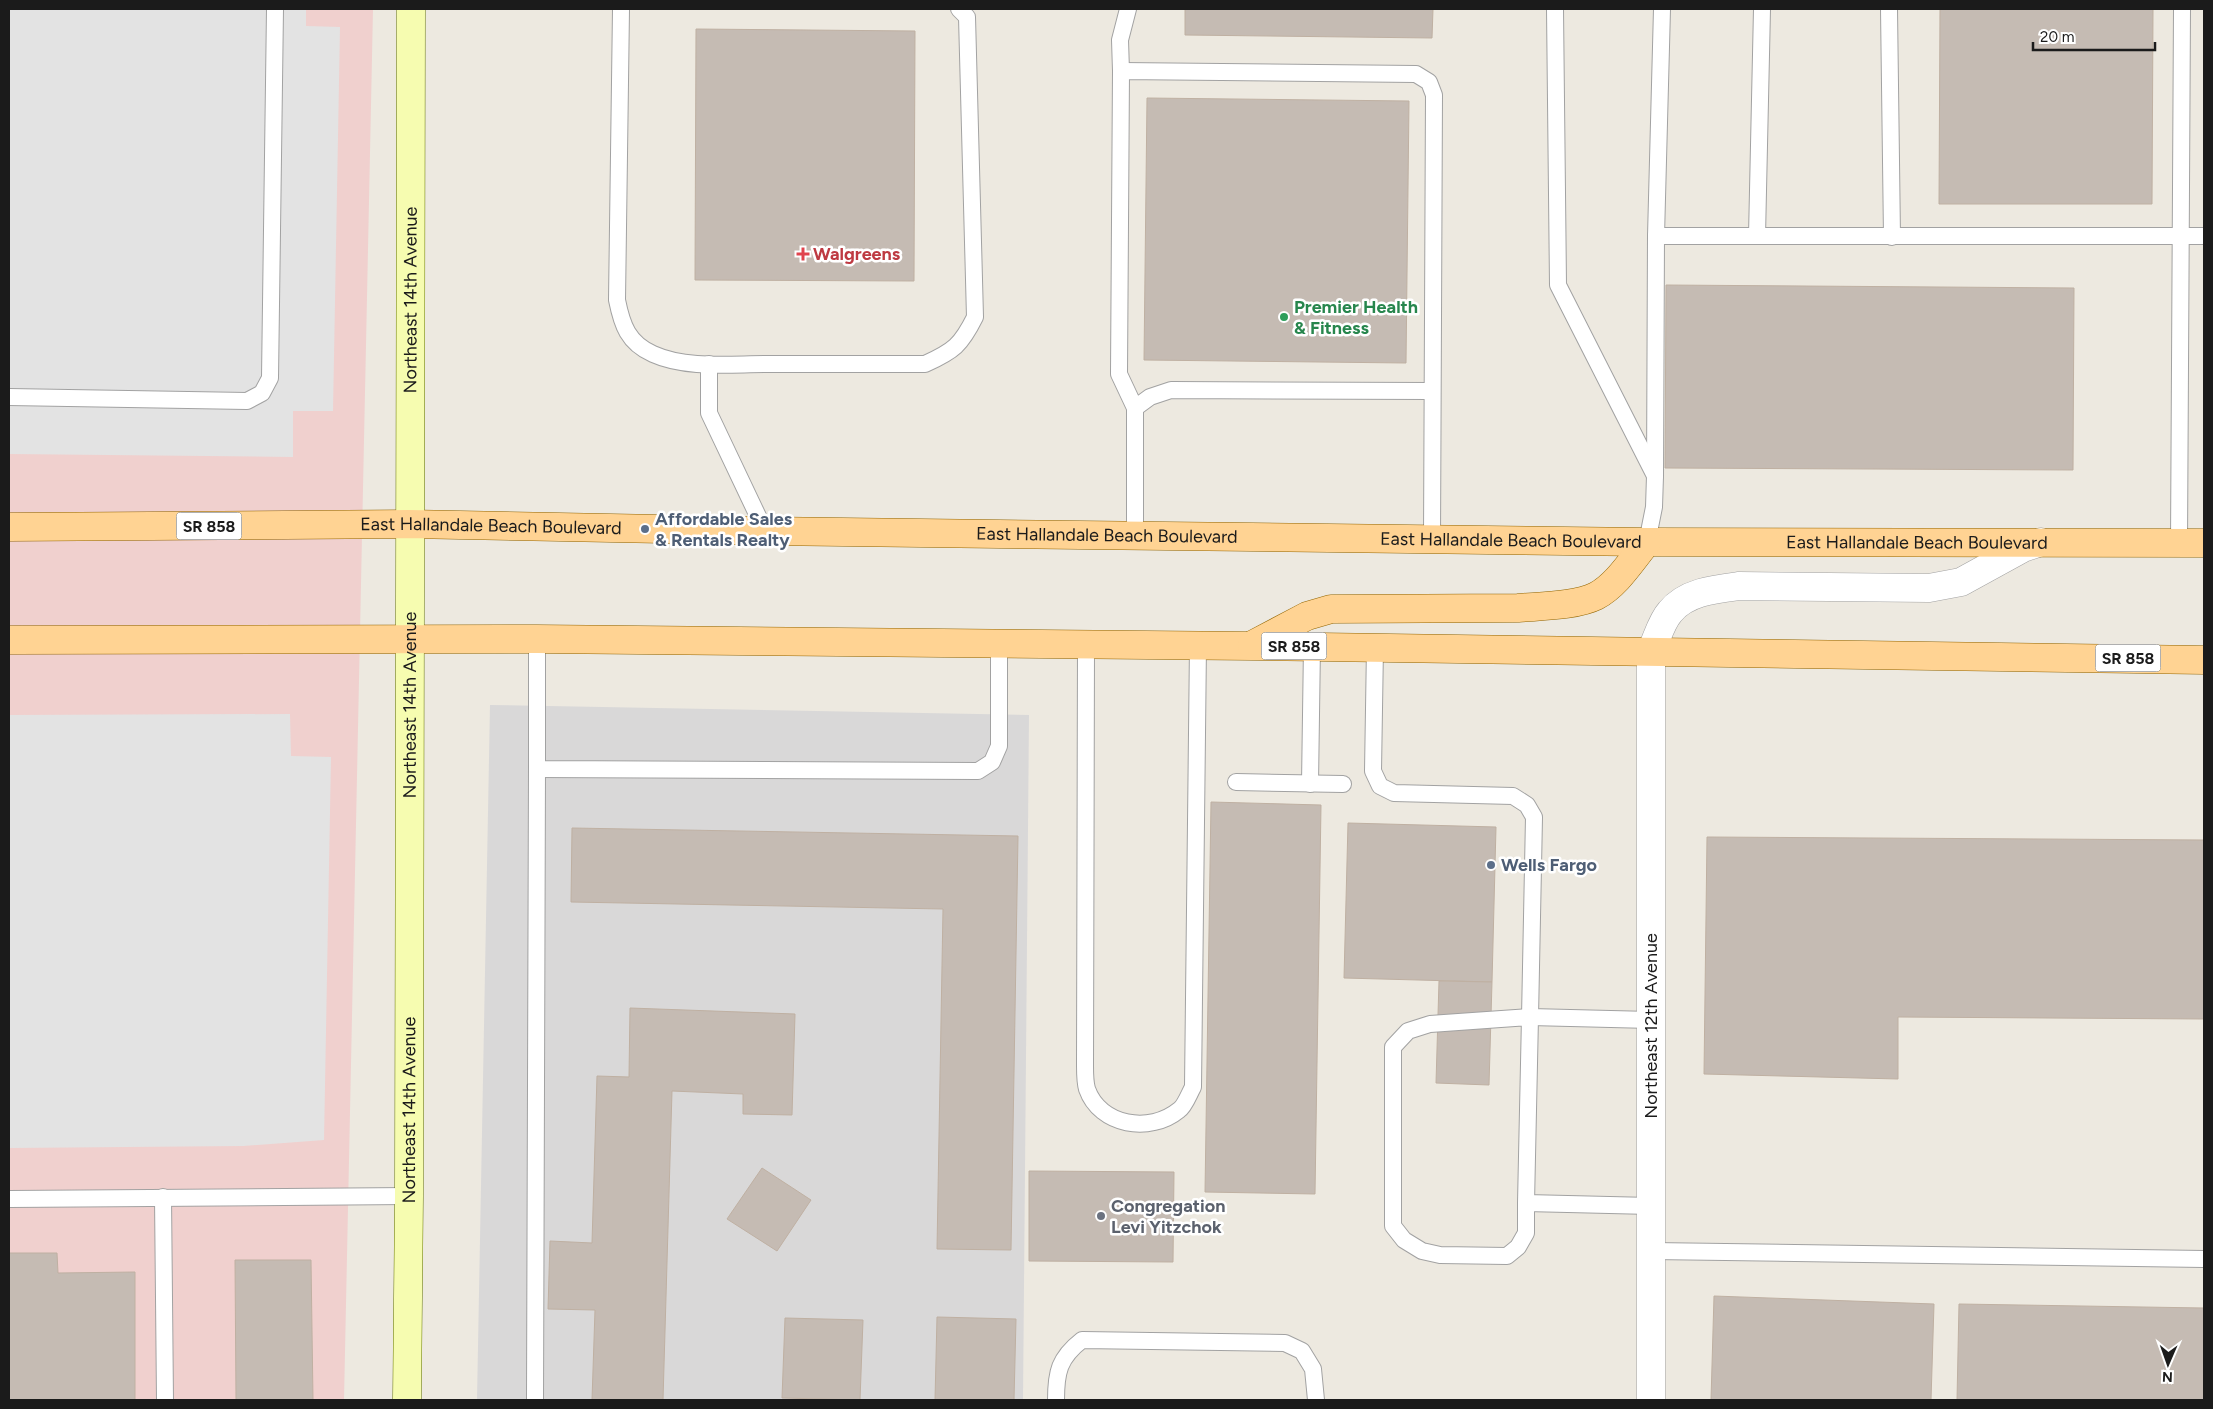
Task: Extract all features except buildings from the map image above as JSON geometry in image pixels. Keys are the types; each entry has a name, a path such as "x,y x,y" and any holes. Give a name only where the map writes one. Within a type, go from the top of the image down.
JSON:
{"main road":[{"name":"East Hallandale Beach Boulevard","path":"9,527 409,524 766,531 1135,534 1647,542 2191,543"},
{"path":"1251,646 1307,616 1331,609 1518,608 1546,606 1596,596 1617,579 1647,542"},
{"name":"SR 858","path":"9,640 537,639 1312,646 2204,660"}],"street":[{"name":"Northeast 14th Avenue","path":"407,1400 410,1196 409,524 411,9"},
{"path":"1651,651 1668,613 1676,605 1684,600 1715,589 1739,586 1929,588 1961,582 2023,548 2044,542"},
{"name":"Northeast 12th Avenue","path":"1651,651 1651,1400"}],"lane":[{"path":"9,397 247,401 262,393 270,378 275,9"},
{"path":"621,9 617,300 621,323 634,341 651,354 672,361 709,364 925,364 948,354 965,337 975,317 967,17 959,9"},
{"path":"1128,9 1120,40 1118,374 1135,408 1135,534"},
{"path":"1556,9 1558,285 1655,476"},
{"path":"1647,542 1654,507 1655,476 1656,236 1662,9"},
{"path":"1757,236 1762,9"},
{"path":"1889,9 1892,236"},
{"path":"2182,9 2181,237 2191,543"},
{"path":"1120,71 1416,74 1429,82 1434,95 1432,538"},
{"path":"1656,236 2204,236"},
{"path":"709,364 709,413 766,531"},
{"path":"1135,408 1150,398 1171,390 1432,391"},
{"path":"535,1400 537,639"},
{"path":"537,769 978,771 992,762 999,746 999,644"},
{"path":"1086,645 1084,1066 1087,1089 1098,1108 1113,1119 1136,1124 1158,1122 1180,1110 1193,1087 1198,645"},
{"path":"1310,784 1312,646"},
{"path":"1376,647 1373,772 1380,786 1394,793 1513,796 1527,805 1534,817 1530,1017 1526,1204 1526,1233 1518,1247 1506,1256 1440,1255 1422,1251 1404,1240 1393,1226 1394,1047 1408,1031 1430,1024 1530,1017 1651,1020"},
{"path":"1236,782 1343,784"},
{"path":"9,1199 410,1196"},
{"path":"163,1197 166,1400"},
{"path":"1526,1204 1651,1206"},
{"path":"1652,1251 2204,1259"},
{"path":"1056,1400 1059,1366 1070,1350 1082,1340 1285,1343 1302,1351 1314,1369 1316,1400"}],"shaded area":[{"path":"9,9 373,9 344,1400 9,1400"},
{"path":"9,9 306,9 306,26 340,27 333,411 293,411 293,457 9,454"},
{"path":"490,705 1029,715 1023,1400 477,1400"},
{"path":"290,714 291,756 331,757 324,1140 243,1146 9,1148 9,715"}],"place":[{"name":"Walgreens","path":"803,254"},
{"name":"Premier Health & Fitness","path":"1284,317"},
{"name":"Affordable Sales & Rentals Realty","path":"645,529"},
{"name":"Wells Fargo","path":"1491,865"},
{"name":"Congregation Levi Yitzchok","path":"1101,1216"}]}
